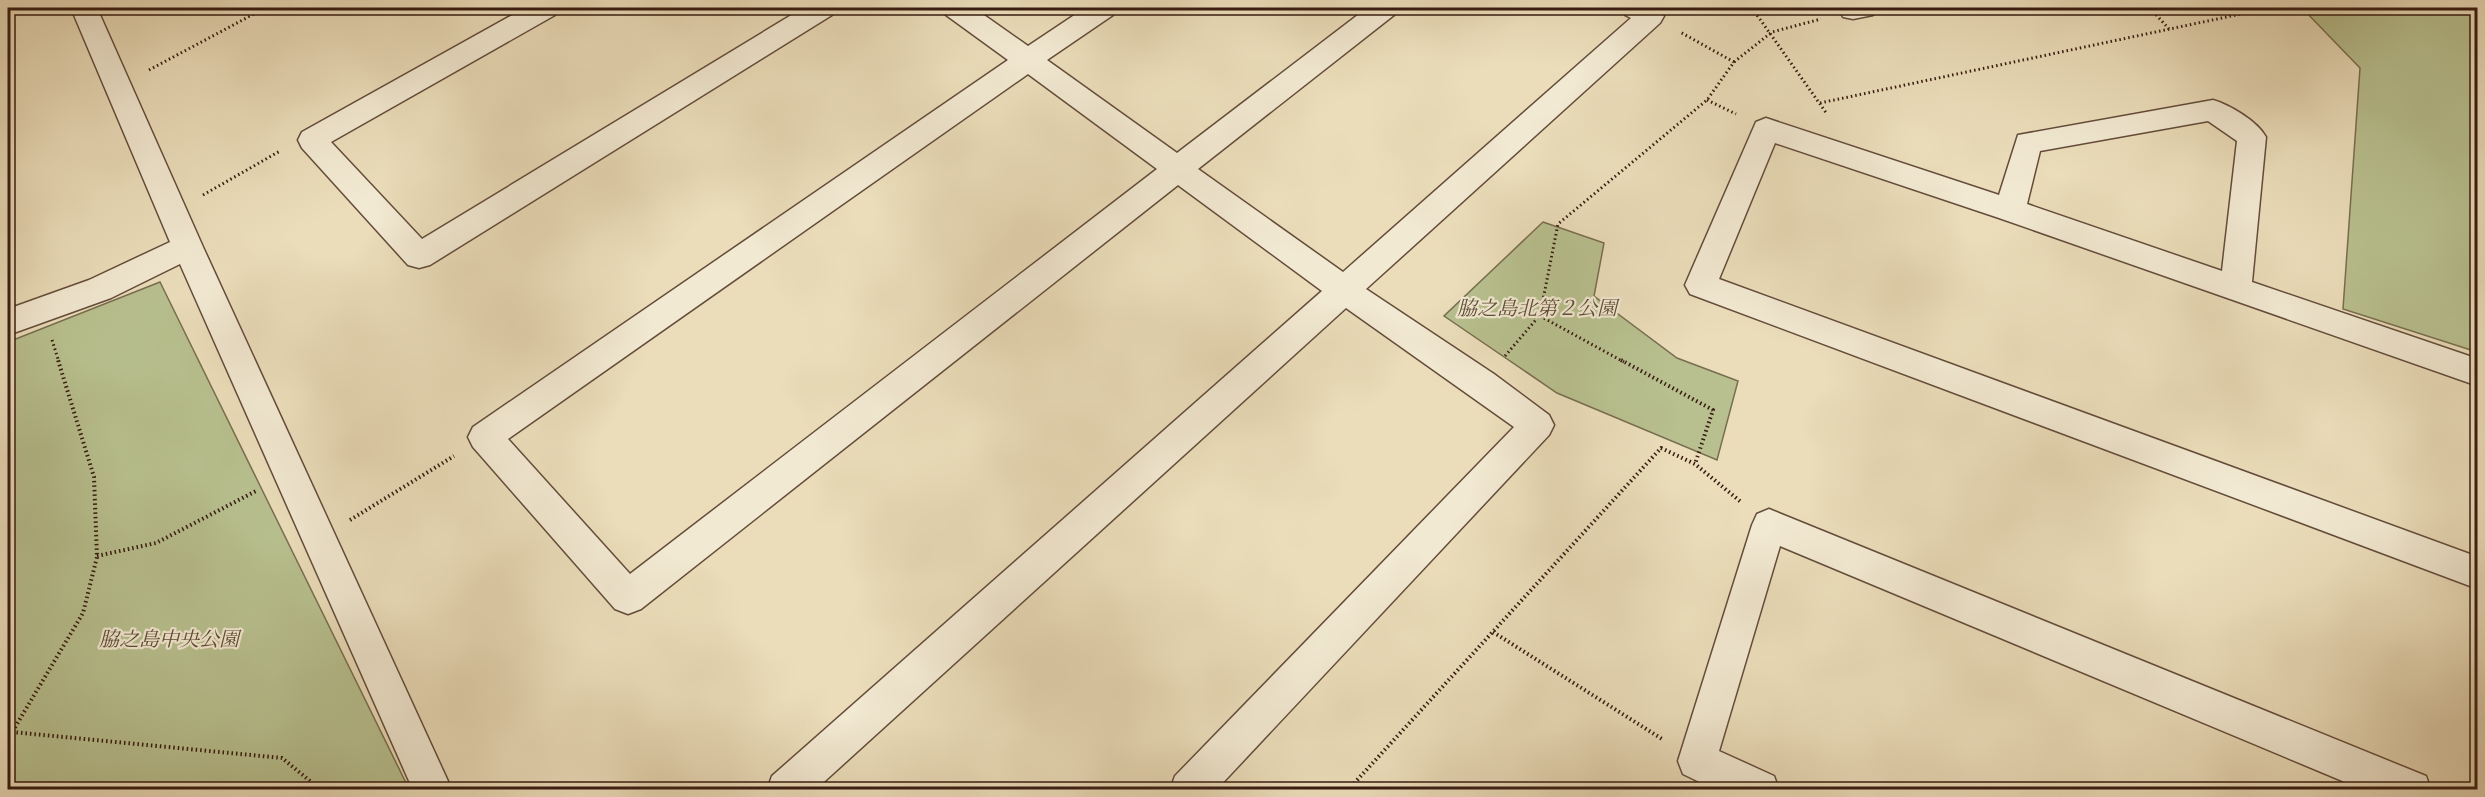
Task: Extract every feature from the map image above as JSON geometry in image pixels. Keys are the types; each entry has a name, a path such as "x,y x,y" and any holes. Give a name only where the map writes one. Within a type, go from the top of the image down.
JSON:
{"street":[{"path":"84,8 188,247 433,789"},
{"path":"545,8 312,140 419,256 822,8"},
{"path":"956,8 1344,290 1537,424 1189,789"},
{"path":"1103,8 485,437 628,597 1384,8"},
{"path":"786,789 1344,290 1642,12"},
{"path":"2010,210 2028,143 2213,110 2252,137 2236,290"},
{"path":"2478,373 2010,210 1766,129 1701,285 2478,573"},
{"path":"8,322 100,289 188,247"},
{"path":"1760,789 1697,761 1769,525 2412,789"}],"path":[{"path":"119,86 264,8"},
{"path":"1752,8 1772,32 1854,158"},
{"path":"1482,384 1540,315 1558,224 1707,100 1734,62 1772,32 1856,8"},
{"path":"2150,8 2169,29"},
{"path":"1820,103 2269,8"},
{"path":"1642,12 1734,62"},
{"path":"174,211 281,151 312,140"},
{"path":"8,739 83,613 97,556 94,477 43,311"},
{"path":"1540,315 1713,410 1695,464"},
{"path":"320,539 485,437"},
{"path":"1348,789 1661,448 1695,464 1769,525"},
{"path":"97,556 156,543 290,472"},
{"path":"1493,632 1697,761"},
{"path":"12,732 282,758 321,789"}],"green space":[{"path":"2302,8 2477,8 2477,352 2343,309 2360,68"},
{"name":"脇之島北第２公園","path":"1543,222 1604,243 1594,296 1677,358 1738,381 1717,460 1557,393 1444,316"},
{"name":"脇之島中央公園","path":"160,282 409,789 8,789 8,342"}]}
